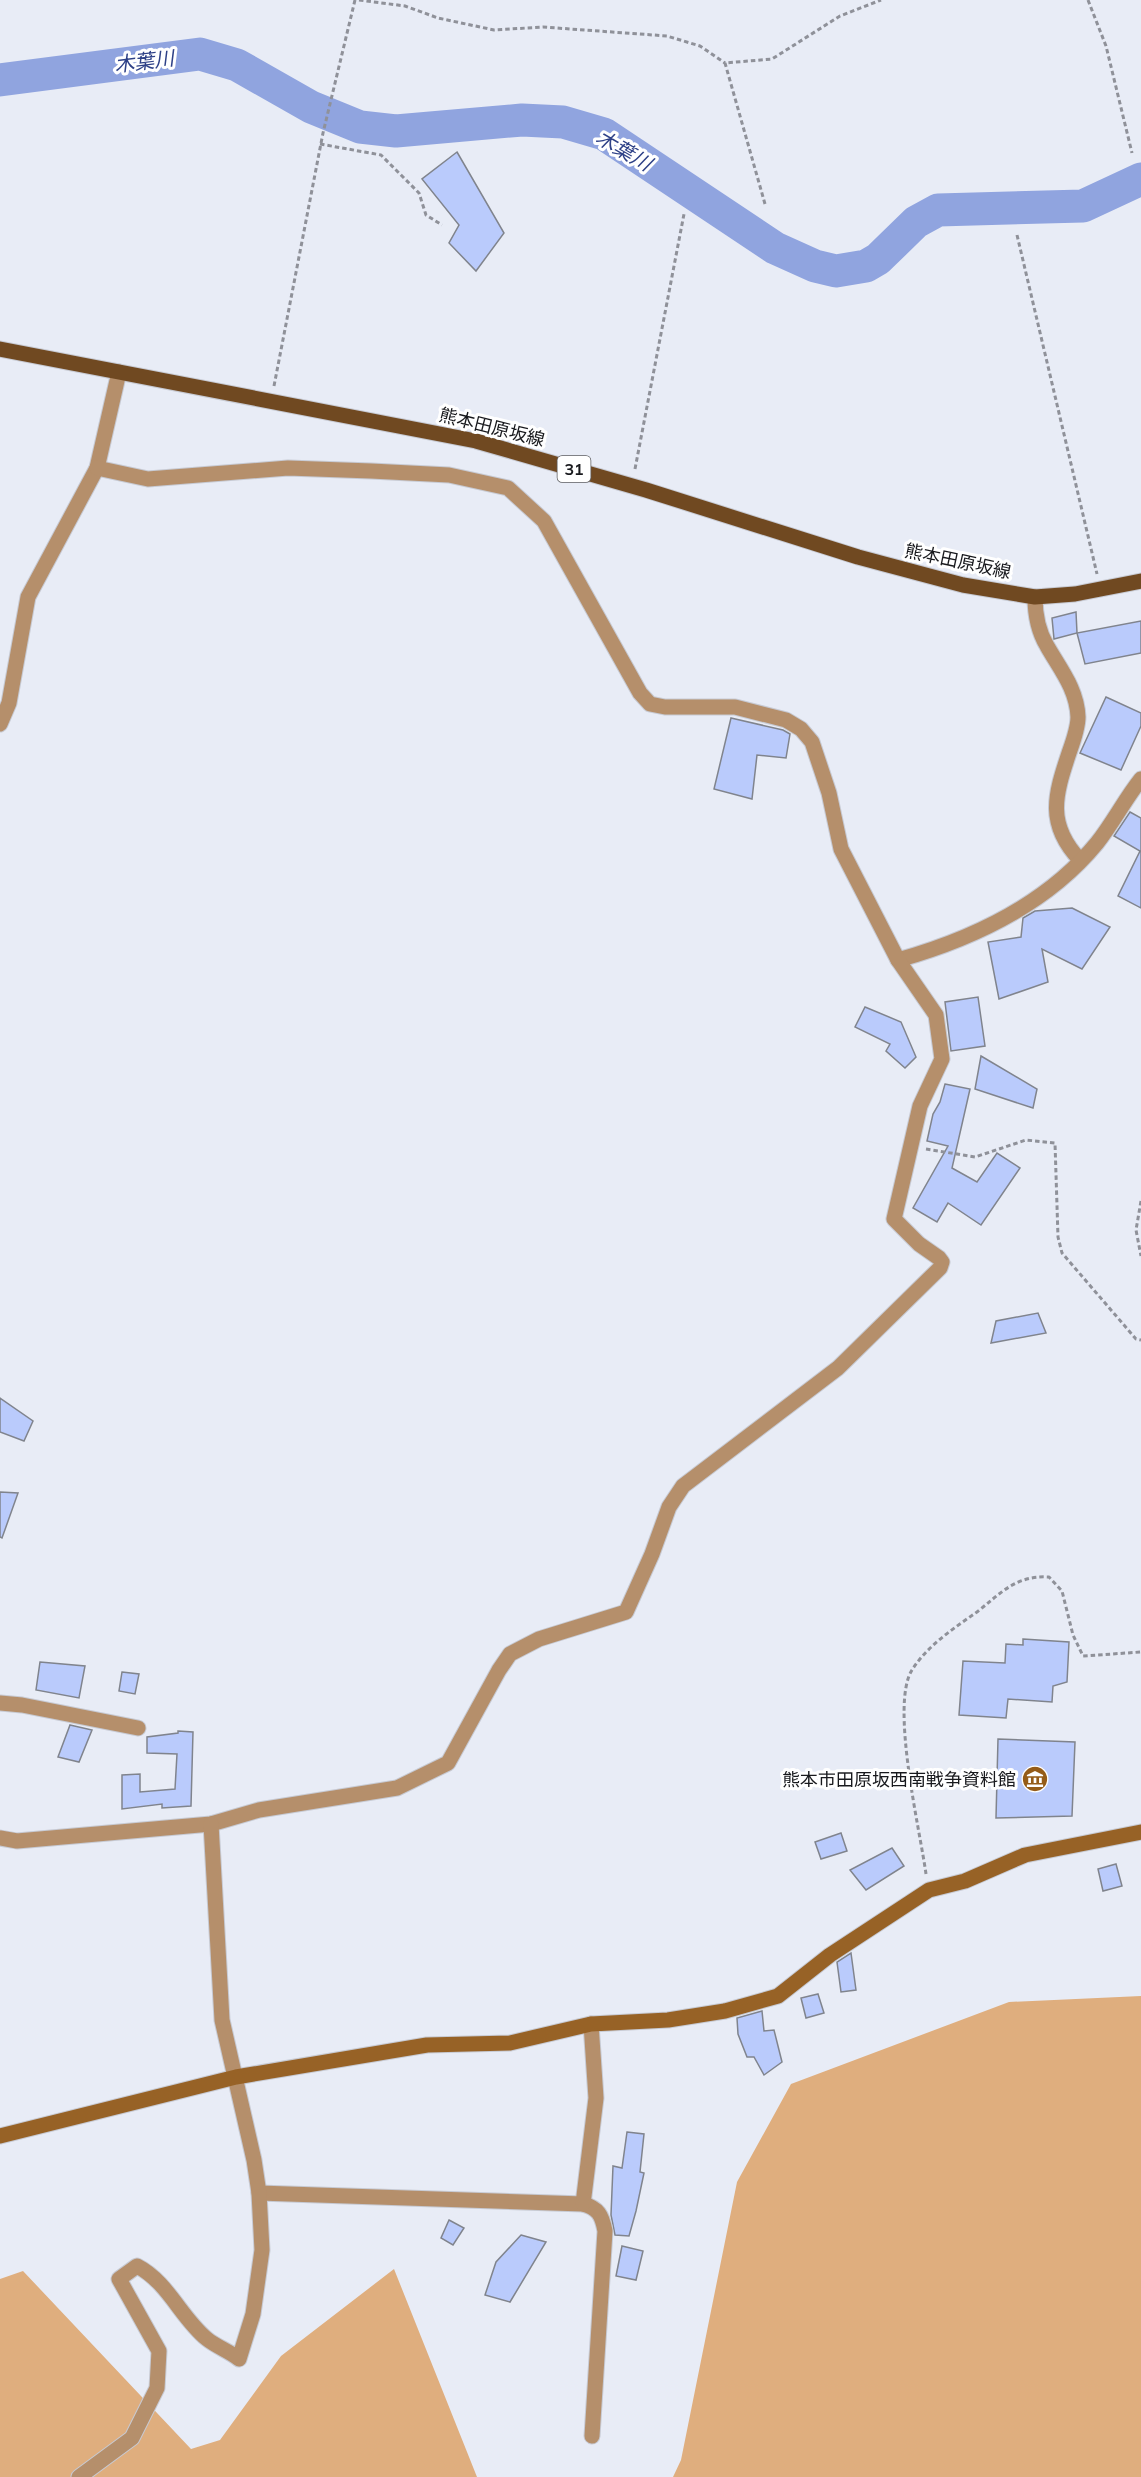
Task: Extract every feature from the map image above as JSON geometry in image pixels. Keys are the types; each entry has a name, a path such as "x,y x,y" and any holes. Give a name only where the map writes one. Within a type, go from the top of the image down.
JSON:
{"main road":[{"name":"熊本田原坂線","path":"0,349 476,441 632,486 858,557 963,585 1035,597 1100,590 1141,581"}],"street":[{"path":"0,724 9,704 28,597 97,468 118,372"},
{"path":"0,1838 17,1841 211,1824 259,1810 397,1788 448,1763 510,1654 539,1639 626,1612 652,1554 669,1507 683,1486 838,1368 940,1268 942,1262 919,1244 894,1219 920,1106 942,1059 936,1015 898,960 841,849 829,793 812,742 801,729 786,720 735,707 665,707 650,704 640,693 544,521 508,488 448,475 371,471 288,468 148,479 97,468"},
{"path":"1035,597 1035,613 1045,644 1075,695 1078,719 1055,802 1058,825 1070,850 1080,860"},
{"path":"898,960 974,935 1049,891 1097,842 1141,779"},
{"path":"0,1703 22,1705 138,1728"},
{"path":"79,2477 132,2438 157,2388 159,2351 119,2279 137,2266 151,2273 207,2340 228,2350 239,2359 253,2314 262,2250 260,2193 255,2160 222,2020 211,1824"},
{"path":"0,2136 236,2077 427,2045 510,2043 591,2024 668,2020 725,2011 778,1996 830,1954 929,1890 965,1881 1025,1855 1141,1832"},
{"path":"583,2204 596,2098 591,2024"},
{"path":"260,2193 593,2206 602,2215 605,2231 592,2436"}],"path":[{"path":"271,400 320,144 357,0 405,6 438,18 494,30 543,27 667,36 700,46 725,63 772,59 840,16 881,0"},
{"path":"1088,0 1106,46 1132,153"},
{"path":"725,63 765,204"},
{"path":"320,144 381,155 419,193 426,214 442,225"},
{"path":"632,486 684,214"},
{"path":"1017,235 1100,590"},
{"path":"909,1147 975,1157 1026,1140 1055,1143 1058,1237 1062,1253 1136,1340 1141,1340"},
{"path":"1141,1201 1136,1230 1141,1256"},
{"path":"929,1890 906,1742 904,1693 912,1670 939,1640 1014,1584 1032,1576 1049,1577 1062,1591 1073,1635 1083,1656 1141,1652"}],"shaded area":[{"path":"1141,1996 1141,2477 673,2477 681,2460 737,2182 791,2084 1009,2002"},
{"path":"394,2269 477,2477 0,2477 0,2279 23,2271 191,2449 220,2440 281,2356"}],"building":[{"path":"457,152 504,233 476,271 449,243 459,225 422,179"},
{"path":"1076,612 1077,633 1054,639 1052,618"},
{"path":"1141,621 1141,653 1085,664 1077,633"},
{"path":"1106,697 1141,713 1141,726 1121,770 1080,753"},
{"path":"731,718 783,730 790,734 786,758 757,755 752,799 714,789"},
{"path":"1130,812 1141,818 1141,908 1118,896 1140,851 1114,836"},
{"path":"1072,908 1110,927 1082,969 1042,949 1048,982 999,999 988,942 1021,937 1023,918 1035,911"},
{"path":"978,997 985,1046 951,1051 945,1002"},
{"path":"865,1007 901,1022 916,1057 905,1068 886,1051 890,1044 855,1027"},
{"path":"981,1056 1037,1089 1033,1108 975,1089"},
{"path":"945,1084 970,1089 952,1168 977,1182 997,1153 1020,1168 981,1225 948,1203 937,1222 913,1208 948,1146 927,1141 933,1114 940,1102"},
{"path":"1038,1313 1046,1333 991,1343 996,1321"},
{"path":"0,1398 33,1421 24,1441 0,1432"},
{"path":"0,1492 18,1493 2,1538 0,1537"},
{"path":"1023,1639 1069,1642 1067,1682 1053,1686 1052,1702 1008,1699 1006,1718 959,1715 963,1661 1005,1663 1006,1644 1023,1645"},
{"path":"40,1662 85,1666 79,1698 36,1690"},
{"path":"122,1672 139,1674 135,1694 119,1691"},
{"path":"70,1725 92,1730 79,1762 58,1757"},
{"path":"178,1731 193,1732 191,1806 162,1808 162,1804 122,1809 122,1775 140,1774 140,1792 175,1789 177,1754 147,1753 147,1737 178,1733"},
{"name":"熊本市田原坂西南戦争資料館","path":"998,1739 1075,1742 1072,1816 996,1818"},
{"path":"841,1833 847,1851 821,1859 815,1842"},
{"path":"892,1848 904,1866 866,1890 850,1870"},
{"path":"1116,1864 1122,1886 1103,1891 1098,1869"},
{"path":"851,1953 856,1990 841,1992 837,1962"},
{"path":"818,1994 824,2013 806,2018 801,1998"},
{"path":"762,2011 764,2031 774,2030 782,2062 764,2075 754,2057 747,2057 738,2034 737,2018"},
{"path":"627,2132 644,2134 640,2172 644,2173 629,2236 615,2235 611,2215 613,2166 622,2168"},
{"path":"449,2220 464,2228 453,2245 441,2238"},
{"path":"521,2235 546,2242 510,2302 485,2295 496,2262"},
{"path":"622,2246 643,2251 636,2280 616,2276"}],"waterway":[{"name":"木葉川","path":"0,80 200,54 237,65 311,107 360,127 396,131 522,120 563,122 604,134 775,248 815,266 836,271 866,266 878,259 916,222 938,210 1083,206 1141,179"}],"place":[{"name":"熊本市田原坂西南戦争資料館","path":"1035,1779"}]}
